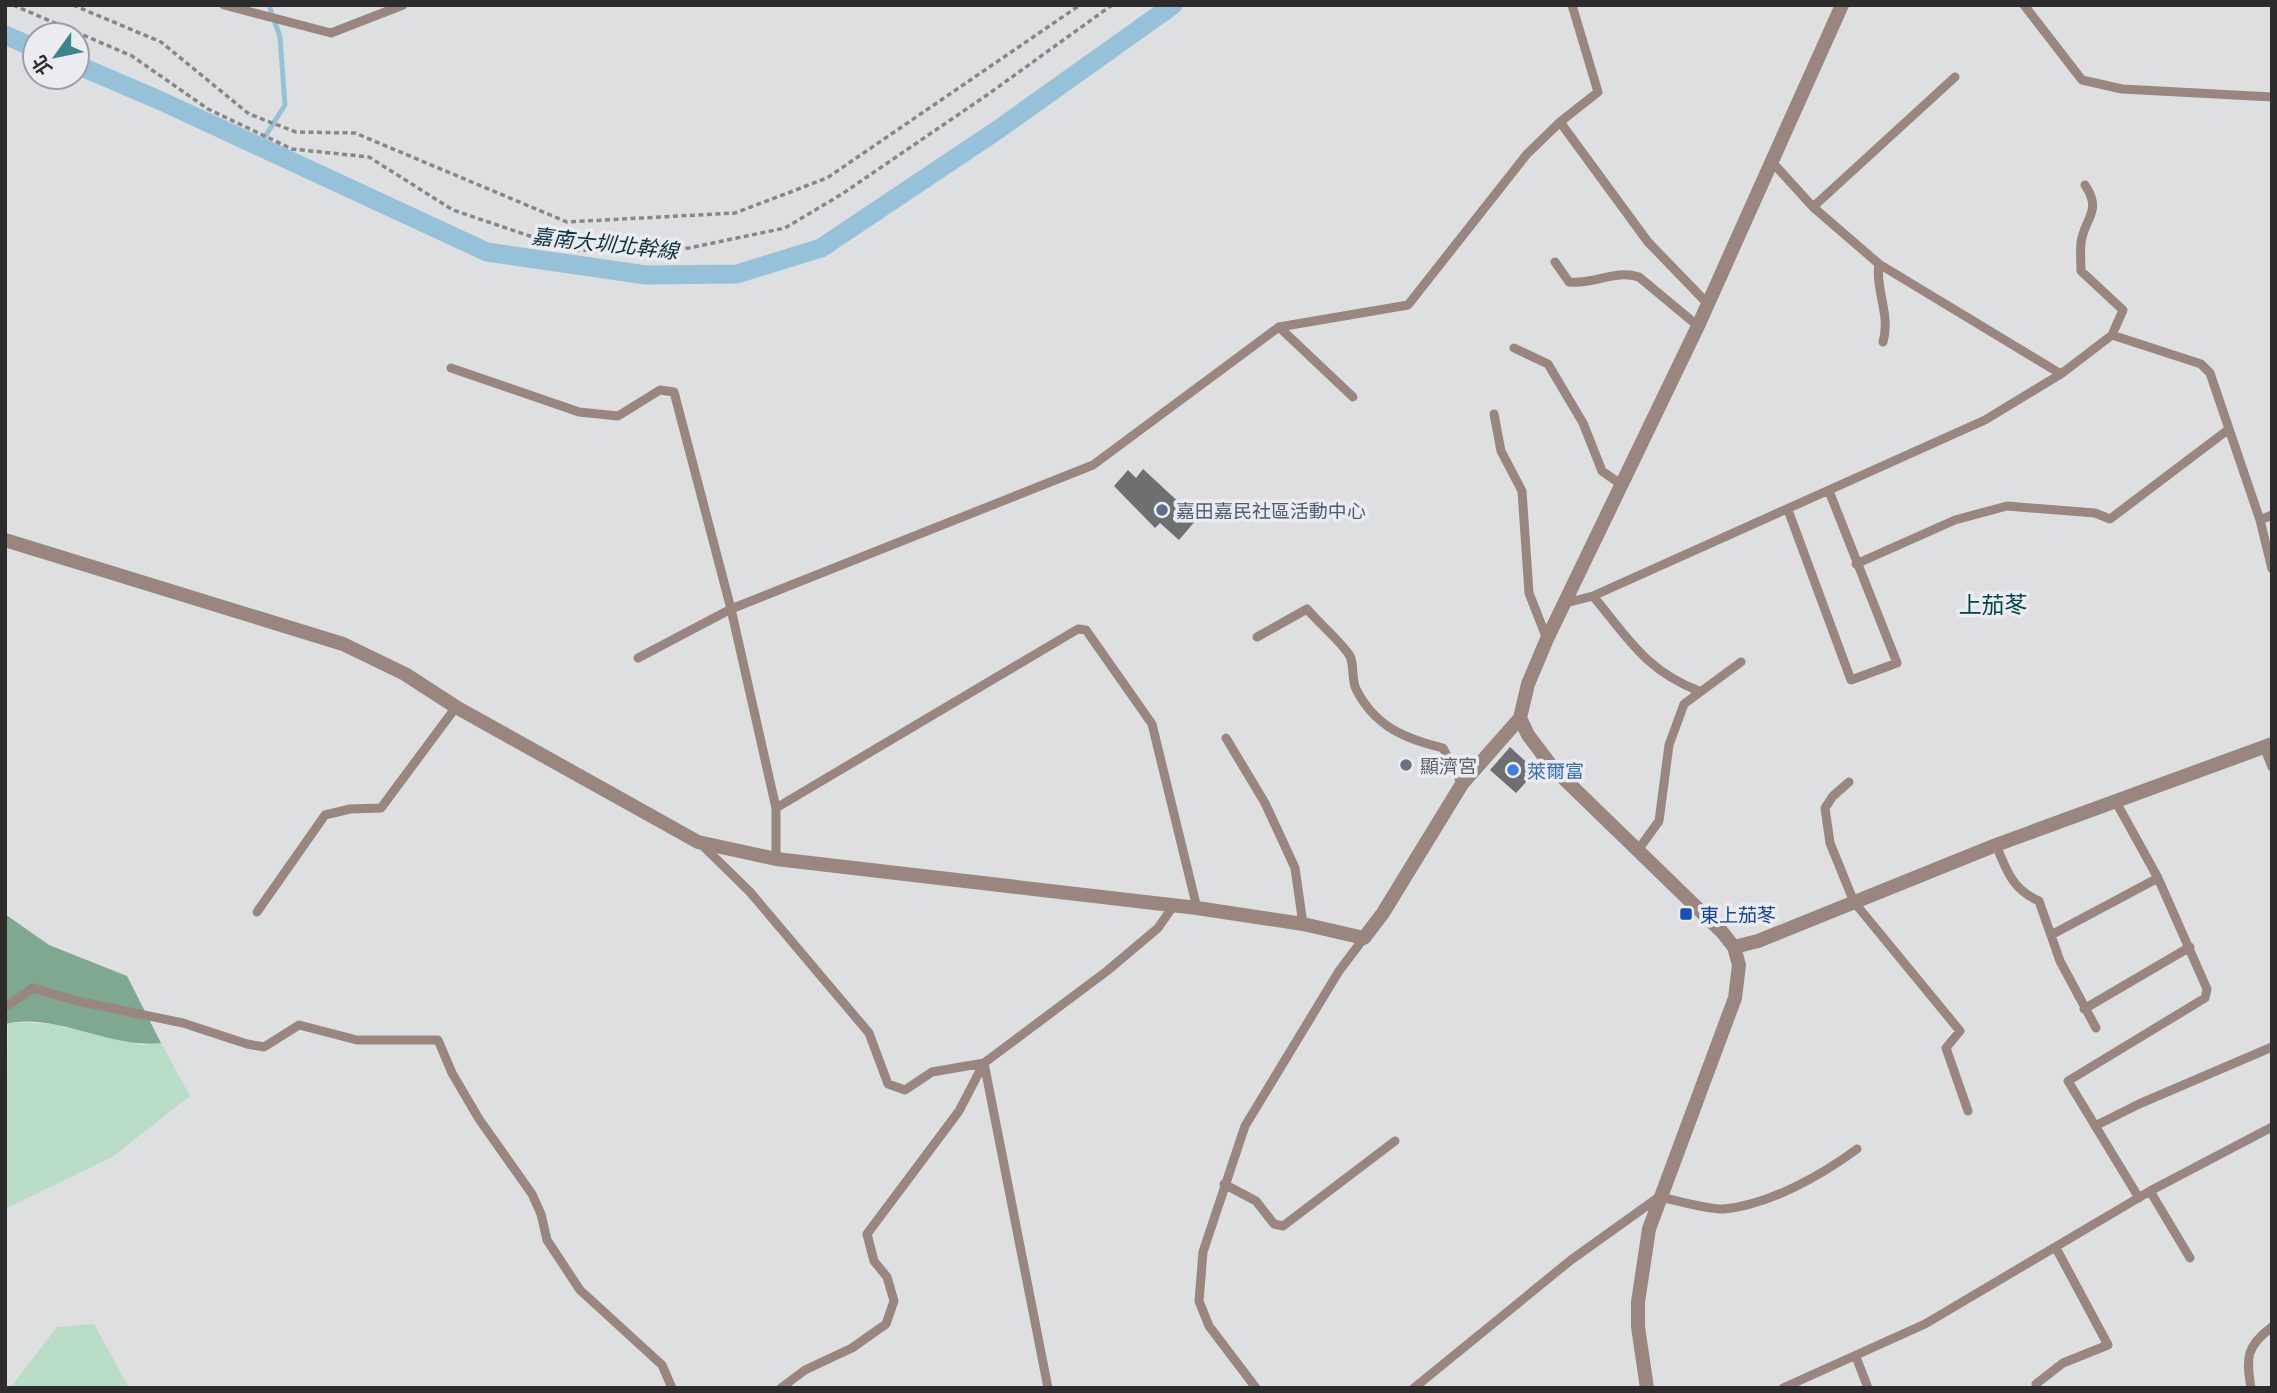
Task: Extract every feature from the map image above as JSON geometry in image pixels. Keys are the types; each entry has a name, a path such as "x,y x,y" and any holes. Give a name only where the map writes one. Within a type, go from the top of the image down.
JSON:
{"street":[{"path":"5,540 343,644 405,674 456,707 698,842 776,859 1197,908 1303,924 1364,938 1383,913 1462,784 1520,718 1528,684 1547,639 1698,326 1842,5"},
{"path":"1520,718 1528,735 1553,768 1708,916 1734,947 1739,965 1735,998 1659,1198 1642,1262 1638,1327 1647,1388"},
{"path":"1734,947 1996,845 2268,746"}],"lane":[{"path":"230,7 331,33 403,5"},
{"path":"638,658 731,609 1093,465 1279,327 1408,305 1527,154 1560,122 1598,92 1572,5"},
{"path":"2024,5 2082,80 2122,89 2272,97"},
{"path":"1813,207 1955,77"},
{"path":"1560,122 1648,242 1708,304"},
{"path":"1773,163 1813,207 1879,264 2061,374"},
{"path":"1566,603 1592,596 1985,420 2061,374 2112,335 2123,310 2081,271 2081,240 2091,219 2094,198 2085,185"},
{"path":"1555,262 1569,282 1593,281 1612,274 1627,273 1639,278 1698,326"},
{"path":"1879,264 1877,278 1887,328 1883,342"},
{"path":"1279,327 1353,397"},
{"path":"2112,335 2201,364 2210,373 2260,520 2272,569"},
{"path":"1514,348 1548,364 1583,423 1602,471 1622,485"},
{"path":"451,368 579,412 618,416 660,390 674,392 731,609 776,808 776,859"},
{"path":"1494,414 1501,450 1522,491 1529,593 1547,639"},
{"path":"1856,564 1955,520 2007,506 2095,513 2110,519 2229,429"},
{"path":"1788,509 1851,680 1897,663 1829,491"},
{"path":"2260,520 2272,515"},
{"path":"1592,596 1647,662 1671,680 1699,691"},
{"path":"1257,637 1307,609 1350,654 1356,688 1369,708 1387,726 1409,741 1443,748 1462,784"},
{"path":"776,808 1078,629 1086,631 1152,724 1197,908"},
{"path":"1638,849 1659,821 1669,745 1684,704 1741,662"},
{"path":"257,912 325,815 350,809 381,807 456,707"},
{"path":"1226,738 1265,803 1295,868 1303,924"},
{"path":"2268,746 2272,766"},
{"path":"1849,782 1833,796 1825,808 1830,843 1854,902 1960,1031 1945,1048 1968,1111"},
{"path":"2116,802 2158,878 2207,989 2205,998 2068,1081 2139,1198"},
{"path":"698,842 750,892 870,1033 888,1084 905,1090 932,1072 984,1063"},
{"path":"1996,845 2010,878 2024,895 2039,901 2060,961 2096,1028"},
{"path":"2051,936 2158,878"},
{"path":"781,1388 805,1370 852,1348 886,1324 894,1301 887,1277 874,1261 867,1234 959,1111 984,1063 1158,928 1174,905"},
{"path":"1256,1388 1209,1326 1199,1301 1203,1252 1245,1126 1339,971 1364,938"},
{"path":"2084,1009 2190,947"},
{"path":"5,1007 33,988 77,1002 183,1023 264,1047 299,1025 357,1040 438,1040 479,1119 532,1194 548,1240 580,1290 663,1365 672,1388"},
{"path":"2095,1126 2139,1104 2272,1047"},
{"path":"984,1063 1048,1388"},
{"path":"1783,1388 1925,1324 2150,1191 2272,1127"},
{"path":"1224,1184 1256,1201 1274,1224 1283,1226 1395,1141"},
{"path":"1415,1388 1571,1260 1659,1198 1721,1209 1762,1201 1829,1171 1857,1149"},
{"path":"2150,1191 2190,1258"},
{"path":"2038,1388 2036,1384 2063,1363 2108,1345 2056,1248"},
{"path":"2251,1388 2246,1360 2258,1338 2272,1327"},
{"path":"1856,1357 1868,1388"}],"path":[{"path":"13,5 132,56 208,108 292,149 369,158 453,210 570,250 634,251 689,248 785,228 842,194 1112,5"},
{"path":"72,5 161,42 250,114 296,132 355,133 567,222 734,213 827,178 1080,5"}],"green space":[{"path":"5,914 49,945 127,976 161,1043 122,1041 44,1023 5,1024"},
{"path":"8,1022 52,1024 142,1045 161,1043 190,1096 112,1157 5,1209"},
{"path":"94,1324 129,1388 10,1388 57,1327"}],"building":[{"name":"嘉田嘉民社區活動中心","path":"1143,469 1197,519 1179,540 1160,523 1155,528 1114,486 1128,470 1136,478"},
{"name":"萊爾富","path":"1510,747 1536,771 1516,793 1490,770"}],"waterway":[{"path":"259,146 285,105 280,37 269,5"},
{"name":"嘉南大圳北幹線","path":"91,71 487,252 646,275 737,274 821,248 996,131 1173,5"},
{"name":"嘉南大圳北幹線","path":"5,35 21,42"}],"place":[{"name":"嘉田嘉民社區活動中心","path":"1162,510"},
{"name":"顯濟宮","path":"1406,765"},
{"name":"萊爾富","path":"1513,770"},
{"name":"東上茄苳","path":"1686,914"}],"district":[{"name":"上茄苳","path":"1993,604"}]}
